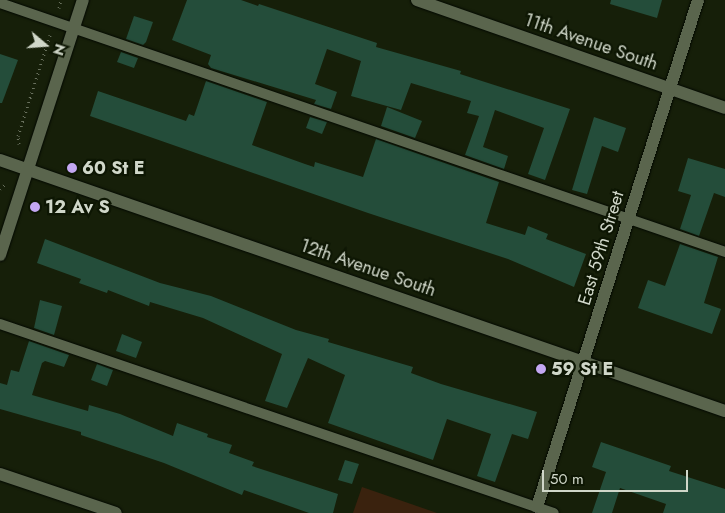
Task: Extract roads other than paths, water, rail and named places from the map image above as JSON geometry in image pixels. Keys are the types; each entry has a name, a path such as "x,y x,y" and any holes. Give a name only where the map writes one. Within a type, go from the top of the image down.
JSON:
{"street":[{"path":"0,255 83,0"},
{"name":"11th Avenue South","path":"417,0 725,108"},
{"name":"East 59th Street","path":"537,507 585,361 698,0"},
{"name":"12th Avenue South","path":"0,160 725,411"},
{"path":"0,474 116,513"}],"lane":[{"path":"0,3 725,252"},
{"path":"0,324 554,513"}],"place":[{"name":"60 St E","path":"72,168"},
{"name":"12 Av S","path":"35,207"},
{"name":"59 St E","path":"541,369"}]}
